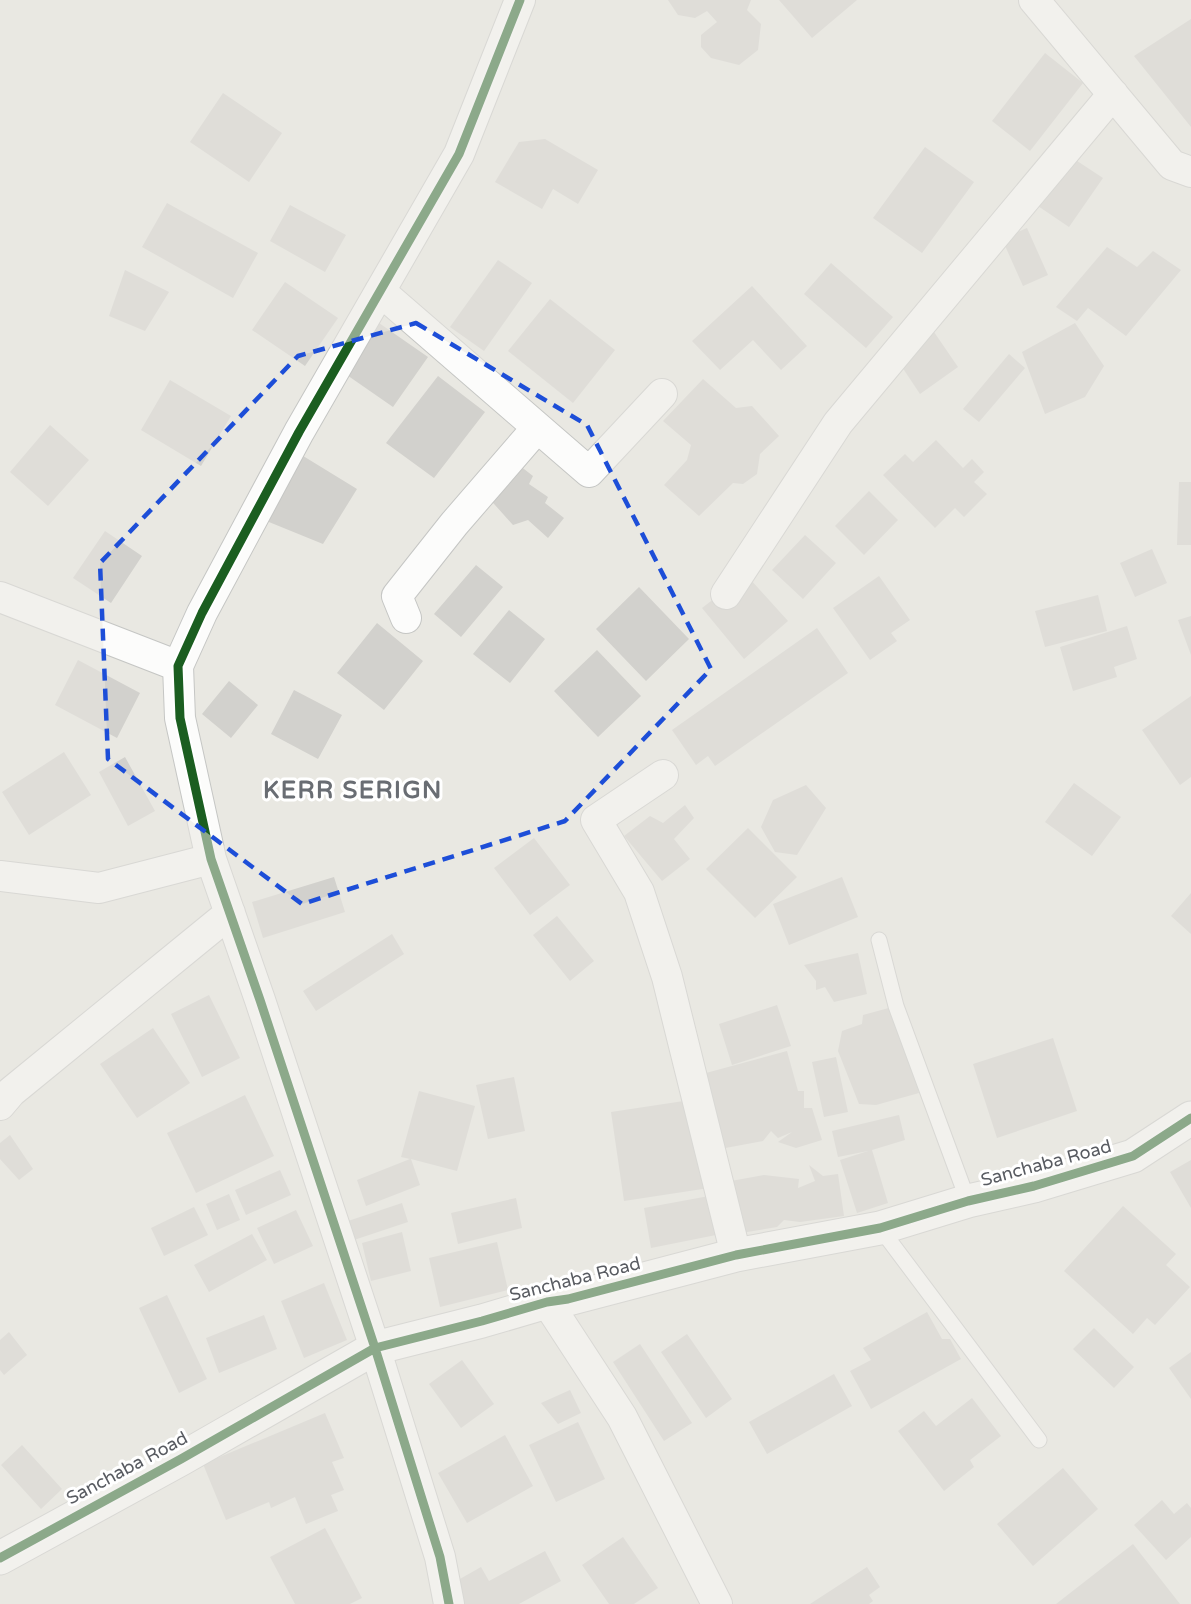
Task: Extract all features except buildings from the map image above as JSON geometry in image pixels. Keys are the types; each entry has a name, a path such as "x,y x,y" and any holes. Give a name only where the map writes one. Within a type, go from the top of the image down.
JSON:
{"street":[{"path":"448,1604 440,1557 375,1348 211,859 180,718 178,666 202,613 299,432 459,154 520,0"},
{"path":"1034,0 1172,165 1191,172"},
{"path":"726,594 838,423 1113,94"},
{"path":"380,291 589,472 662,394"},
{"path":"406,618 397,596 453,524 537,428"},
{"path":"0,597 178,666"},
{"path":"663,775 596,820 639,892 667,977 735,1255"},
{"path":"0,876 99,888 211,859"},
{"path":"0,1105 11,1092 230,913"},
{"name":"Sanchaba Road","path":"0,1558 375,1348 735,1255 880,1227 968,1201 1034,1186 1133,1156 1191,1118"},
{"path":"547,1302 622,1417 717,1604"}],"lane":[{"path":"879,940 896,1006 968,1201"},
{"path":"880,1227 1039,1440"}],"highlighted area":[{"path":"416,323 587,425 711,669 565,821 302,904 108,759 100,563 298,356"}],"cycle path":[{"path":"449,1604 440,1557 375,1348 211,859 180,718 178,666 202,613 299,432 459,154 520,0"},
{"path":"0,1558 181,1459 375,1348 736,1255 880,1228 968,1201 1034,1186 1133,1156 1191,1118"}],"district":[{"name":"KERR SERIGN","path":"353,790"}]}
